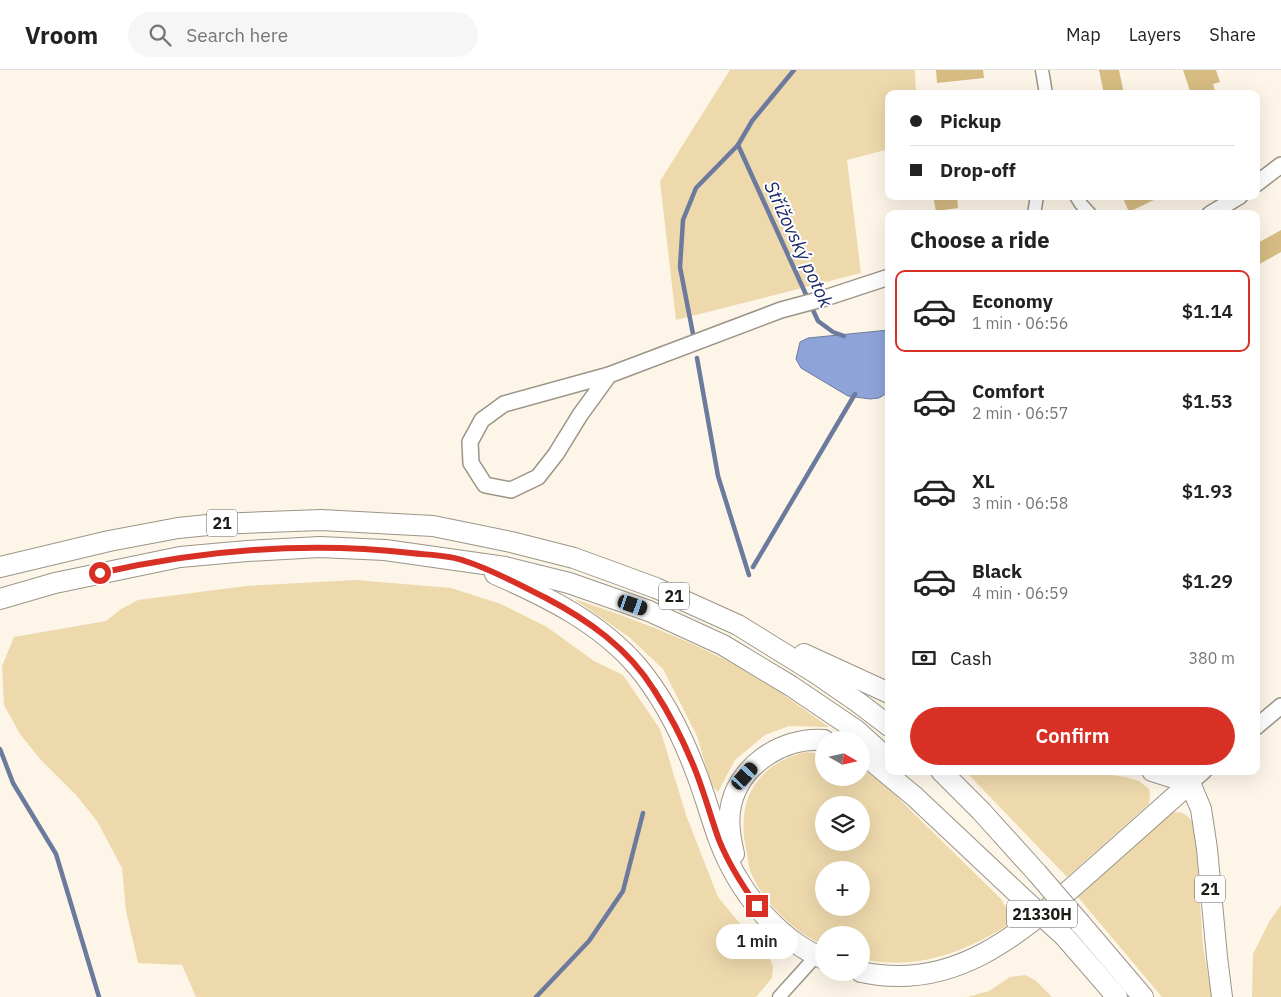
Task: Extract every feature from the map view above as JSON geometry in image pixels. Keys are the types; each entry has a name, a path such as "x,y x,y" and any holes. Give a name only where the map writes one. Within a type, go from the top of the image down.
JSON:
{"highway":[{"name":"21","path":"5,565 109,541 194,526 256,521 321,520 433,526 511,542 574,558 656,588 738,626 817,674 885,723"},
{"name":"21","path":"0,599 116,570 180,557 216,553 320,547 385,550 506,566 569,583 649,610 723,645 791,686 856,730 885,756"},
{"name":"21","path":"464,560 516,583 564,608 599,630 637,666 653,688 684,743 728,860 738,880 757,906"},
{"path":"738,626 885,691"},
{"path":"815,740 802,741 784,746 768,754 745,776 736,792 730,810 730,829 734,855 757,906 784,935 815,955"},
{"path":"870,759 885,771"},
{"path":"890,775 1018,890 1065,937 1117,997"},
{"path":"905,775 980,844 1018,890"},
{"path":"945,775 981,811 1037,873 1143,997"},
{"path":"1182,775 1197,777"},
{"name":"21","path":"1197,777 1222,997"},
{"name":"21330H","path":"870,973 908,975 934,972 958,965 1001,944 1020,932 1048,909 1197,777"}],"street":[{"path":"1042,70 1045,90"},
{"path":"1260,181 1281,165"},
{"path":"1078,200 1086,210"},
{"path":"1217,210 1233,200"},
{"path":"609,375 580,415 556,454 538,477 511,490 485,485 471,463 470,442 482,420 504,404 609,375 781,310 885,278"},
{"path":"1260,724 1281,706"},
{"path":"779,997 815,963"}],"shaded area":[{"path":"730,70 915,70 916,90 885,90 885,150 847,160 861,273 676,320 660,181"},
{"path":"355,580 451,588 501,604 547,627 594,661 623,675 660,729 686,815 718,897 747,932 765,948 773,966 772,978 756,997 196,997 182,965 138,963 126,911 122,868 97,821 76,795 40,759 20,734 4,705 2,666 14,637 106,621 121,609 138,600 246,586"},
{"path":"574,599 644,624 690,643 735,665 793,701 829,727 789,726 765,735 735,760 718,792 711,784 697,736 663,669 629,637"},
{"path":"806,752 815,753 815,786 870,786 870,774 888,788 1002,900 1013,922 959,950 922,960 902,962 870,960 870,926 815,926 815,941 802,933 782,916 765,897 752,875 746,849 744,815 747,800 762,775 774,765"},
{"path":"969,775 1111,775 1139,781 1149,789 1149,804 1067,877"},
{"path":"1173,812 1187,816 1195,828 1203,947 1212,997 1162,997 1077,896"},
{"path":"1281,905 1281,997 1252,997 1253,954 1269,922"},
{"path":"1025,975 1035,980 1052,997 967,997 989,991 1010,977"}],"water":[{"path":"885,330 885,394 879,398 870,399 848,396 801,368 796,359 800,342 808,338"}],"building":[{"path":"936,70 983,70 984,78 937,83"},
{"path":"1099,70 1119,70 1123,90 1103,90"},
{"path":"1183,70 1216,70 1220,82 1213,84 1215,90 1190,90"},
{"path":"934,200 957,200 958,208 936,210"},
{"path":"1124,200 1154,200 1133,210 1128,210"},
{"path":"1281,230 1281,252 1260,264 1260,242"}],"waterway":[{"name":"Střížovský potok","path":"794,70 752,121 738,145 818,321 833,332 844,336"},
{"path":"693,334 680,267 683,220 696,188 738,145"},
{"path":"697,358 718,476 749,575"},
{"name":"Střížovský potok","path":"753,567 855,394"},
{"path":"0,749 13,783 56,854 99,997"},
{"name":"Střížovský potok","path":"536,997 589,941 623,891 643,813"}],"route":[{"path":"100,573 180,557 247,550 320,547 385,550 464,560 516,583 564,608 599,630 637,666 653,688 684,743 728,860 738,880 757,906"}]}
